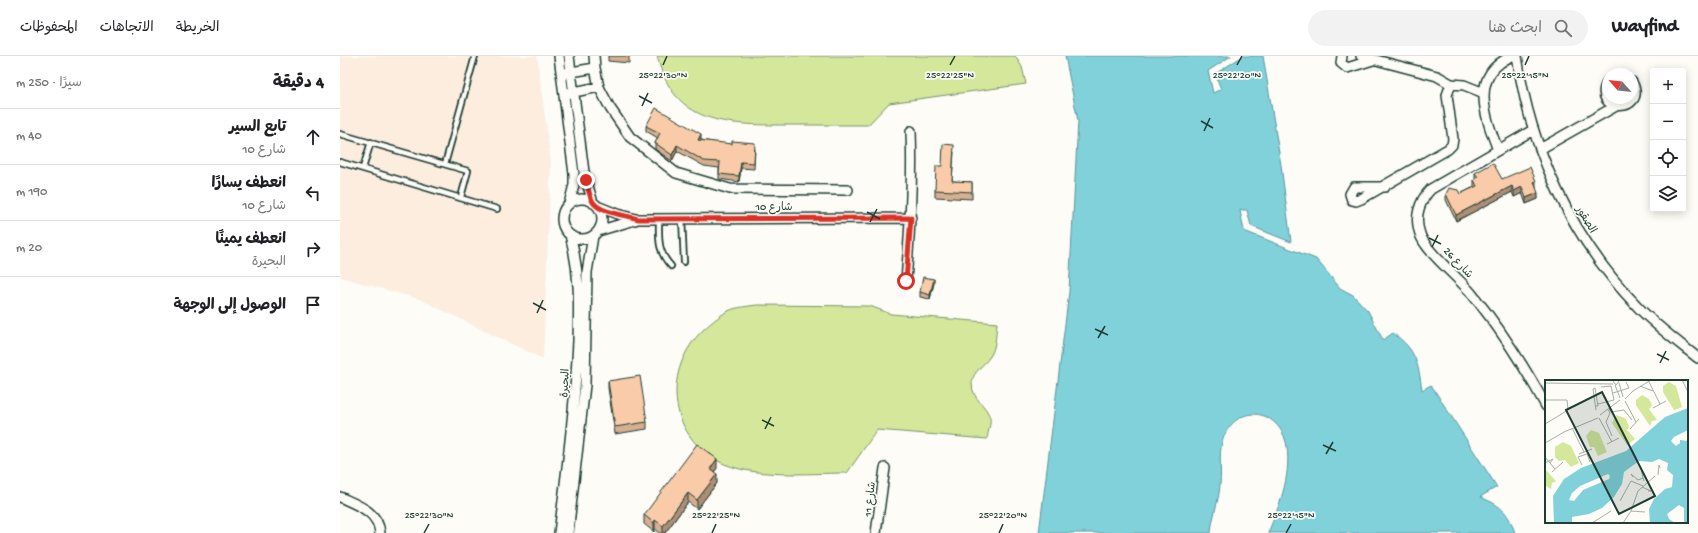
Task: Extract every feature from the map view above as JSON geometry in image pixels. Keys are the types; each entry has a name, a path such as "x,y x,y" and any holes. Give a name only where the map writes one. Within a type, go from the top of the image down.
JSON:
{"street":[{"path":"559,56 574,174 574,185 568,204 561,218 563,228 570,235 581,239 595,233 602,220 584,172 569,56"},
{"path":"594,56 599,87 610,108 630,137 676,173 730,189 848,190"},
{"path":"1342,56 1341,62 1347,68 1373,60"},
{"path":"1361,56 1437,76 1451,84 1464,85 1484,93"},
{"path":"1498,150 1484,111 1484,93 1486,84 1495,66 1512,56"},
{"name":"الصقور","path":"1517,56 1533,130 1566,206 1602,265 1638,308 1698,358"},
{"path":"561,73 595,68"},
{"path":"1385,187 1448,149 1452,145 1453,139 1447,95 1451,84"},
{"path":"564,94 599,87"},
{"path":"1611,104 1616,106"},
{"path":"1540,149 1616,106 1626,104"},
{"name":"شارع 26","path":"1533,130 1431,190 1425,195 1419,208 1417,226 1425,245 1471,293 1500,330 1545,404"},
{"path":"906,281 913,172 911,131"},
{"path":"568,204 581,199 595,204"},
{"name":"شارع 10","path":"595,204 617,214 638,219 911,218"},
{"name":"شارع 10","path":"595,233 638,219"},
{"name":"البحيرة","path":"568,533 585,385 587,272 595,233"},
{"name":"البحيرة","path":"559,533 576,384 579,287 577,263 570,235"},
{"name":"شارع 11","path":"876,533 885,468"},
{"path":"340,497 370,513 377,521 380,533"}],"lane":[{"path":"445,164 475,56"},
{"path":"340,134 468,171 461,197"},
{"path":"363,168 371,142"},
{"path":"340,162 497,209"},
{"path":"682,218 684,262"},
{"path":"659,219 660,250 663,258 671,266"}],"shaded area":[{"path":"340,56 537,56 551,164 543,359 419,299 340,277"}],"green space":[{"path":"657,56 1015,56 1022,67 1026,84 889,103 868,125 743,124 706,116 690,108 676,96 665,79"},
{"path":"757,305 870,306 891,314 997,323 992,353 974,375 972,383 974,394 986,409 990,418 987,439 877,430 847,473 763,473 732,467 718,461 701,449 689,434 680,418 676,400 677,381 681,363 690,346 703,330 717,318 733,309"}],"water":[{"path":"1065,56 1231,56 1208,71 1213,93 1221,89 1215,74 1243,56 1263,56 1281,165 1291,242 1251,226 1247,210 1240,210 1244,231 1316,259 1340,288 1353,295 1368,311 1383,340 1393,333 1407,345 1415,357 1422,390 1431,385 1497,487 1480,497 1498,506 1506,514 1515,533 1268,533 1286,481 1288,458 1287,447 1284,435 1278,426 1270,419 1261,415 1251,414 1242,417 1233,423 1225,434 1220,453 1219,491 1211,533 1039,533 1069,292 1078,121"}],"building":[{"path":"656,108 701,134 698,140 732,144 732,141 755,143 754,163 741,162 739,176 719,174 720,162 704,161 677,145 672,155 655,143 660,133 646,126"},
{"path":"943,144 954,145 952,181 972,182 972,192 935,190 936,166 942,166"},
{"path":"1493,163 1502,179 1530,167 1536,181 1534,182 1538,193 1526,198 1522,187 1514,191 1512,186 1456,215 1446,194 1449,188 1458,190 1460,194 1477,186 1474,180 1478,177 1475,173"},
{"path":"923,277 934,279 930,295 920,292"},
{"path":"640,376 647,422 615,427 608,381"},
{"path":"697,444 717,459 710,469 717,474 697,500 688,493 663,526 655,520 654,523 644,515"}],"route":[{"path":"586,180 593,203 597,206 617,214 638,219 911,218 906,281"}]}
